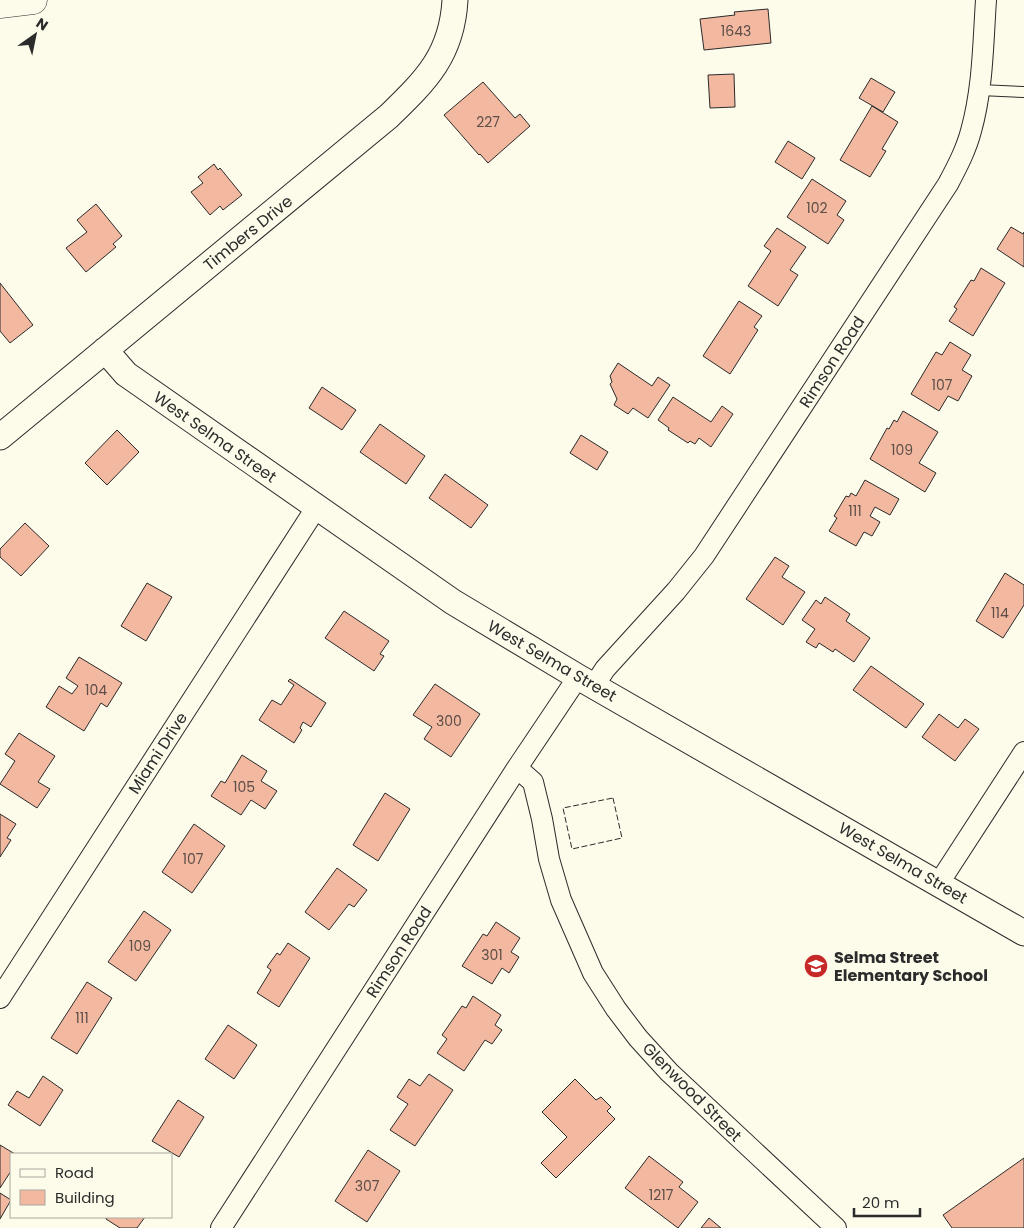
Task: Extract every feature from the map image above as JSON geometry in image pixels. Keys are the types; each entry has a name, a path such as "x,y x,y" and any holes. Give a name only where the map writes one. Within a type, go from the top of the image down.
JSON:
{"main road":[{"path":"0,4 33,0"}],"street":[{"name":"Timbers Drive","path":"0,437 389,116 419,87 437,64 448,40 455,0"},
{"name":"Rimson Road","path":"222,1228 517,768 586,681 605,669 704,556 943,193 962,156 971,131 980,90 986,0"},
{"name":"West Selma Street","path":"105,350 126,374 453,602 586,681 1024,933"},
{"name":"Miami Drive","path":"0,998 316,508"},
{"path":"939,884 1024,752"},
{"name":"Glenwood Street","path":"517,768 532,782 542,819 548,859 564,909 593,973 616,1009 638,1038 669,1072 836,1228"}],"lane":[{"path":"980,90 1024,92"}],"building":[{"path":"768,9 771,43 704,50 700,19 735,15 734,12"},
{"path":"734,74 735,107 710,108 708,75"},
{"path":"871,78 895,92 883,112 859,98"},
{"path":"483,82 515,118 520,114 530,126 488,163 444,115"},
{"path":"872,106 898,122 882,149 886,151 870,177 840,160"},
{"path":"788,141 815,158 802,179 775,162"},
{"path":"214,164 218,170 220,168 242,195 223,210 220,206 210,215 191,192 203,183 198,177"},
{"path":"812,179 846,201 837,215 844,220 828,244 787,217"},
{"path":"96,204 122,236 113,244 116,247 86,272 66,248 87,232 77,220"},
{"path":"1011,227 1023,234 1024,232 1024,267 997,249"},
{"path":"777,228 806,247 790,270 798,275 778,306 748,286 771,251 764,246"},
{"path":"981,268 1005,283 973,336 949,321 957,309 954,307 971,280 974,281"},
{"path":"0,283 33,325 10,343 0,331"},
{"path":"739,301 762,316 754,327 758,330 730,374 703,356"},
{"path":"950,342 971,355 962,370 972,376 958,401 948,396 939,411 911,394 936,352 942,355"},
{"path":"618,363 652,386 658,377 670,385 648,418 633,408 628,414 614,405 617,399 610,384 612,382 610,376"},
{"path":"322,387 356,410 342,430 309,408"},
{"path":"673,397 711,422 722,406 733,414 711,447 699,438 695,444 690,441 688,443 668,430 669,428 658,420"},
{"path":"903,411 938,432 919,463 936,473 925,492 870,459 887,428 889,429 894,420 897,422"},
{"path":"380,424 425,456 406,484 360,452"},
{"path":"117,430 139,452 107,485 85,463"},
{"path":"581,435 608,452 597,470 570,453"},
{"path":"445,474 488,505 471,528 429,498"},
{"path":"865,480 899,499 890,515 875,507 870,516 880,522 872,536 864,532 856,546 829,531 837,518 834,516 846,496 849,497 851,493 856,496"},
{"path":"25,523 49,546 21,576 0,557 0,549"},
{"path":"775,557 789,566 782,577 805,592 783,625 746,599"},
{"path":"1005,573 1024,585 1024,605 1003,638 976,621"},
{"path":"147,583 172,597 146,641 121,626"},
{"path":"825,597 850,614 846,621 870,638 854,662 835,649 833,652 819,643 816,648 806,642 815,629 802,620 816,600 821,604"},
{"path":"344,611 389,641 380,654 384,656 374,671 325,638"},
{"path":"79,657 122,683 107,707 101,703 84,731 46,707 59,686 72,694 78,686 66,678"},
{"path":"871,666 924,704 906,728 853,690"},
{"path":"290,679 326,703 311,727 303,722 300,728 302,730 294,743 259,720 272,700 281,705 294,685 288,681"},
{"path":"435,684 480,714 451,757 424,739 432,727 413,715"},
{"path":"939,714 958,728 965,719 979,729 955,761 922,737"},
{"path":"19,733 55,756 38,782 50,789 37,808 0,784 15,761 5,754"},
{"path":"242,755 267,771 261,781 277,791 265,809 251,800 241,815 211,796 221,781 225,783"},
{"path":"385,793 410,809 378,861 353,845"},
{"path":"0,814 16,824 7,838 11,840 0,857"},
{"path":"194,824 225,846 192,893 162,872"},
{"path":"337,868 367,890 354,907 349,904 329,930 305,912"},
{"path":"144,911 171,930 136,981 108,962"},
{"path":"496,922 520,938 511,952 519,957 509,973 502,968 492,984 462,966 483,934 487,936"},
{"path":"288,943 310,958 279,1007 257,993 271,970 267,967 277,953 280,955"},
{"path":"87,982 112,998 77,1054 51,1038"},
{"path":"473,996 501,1015 495,1025 502,1030 492,1044 485,1040 464,1071 437,1053 447,1039 442,1035 462,1006 466,1008"},
{"path":"228,1025 257,1045 234,1079 205,1059"},
{"path":"429,1074 453,1090 415,1146 390,1130 408,1104 397,1097 409,1079 420,1086"},
{"path":"43,1076 63,1090 40,1126 8,1105 17,1091 29,1098"},
{"path":"575,1079 596,1100 601,1097 611,1107 607,1111 615,1119 556,1178 541,1163 567,1137 542,1112"},
{"path":"178,1100 204,1117 179,1157 152,1141"},
{"path":"0,1145 13,1153 10,1153 10,1173 0,1188"},
{"path":"368,1150 400,1171 367,1222 335,1201"},
{"path":"649,1156 683,1182 679,1187 698,1202 678,1228 625,1188"},
{"path":"1024,1158 1024,1228 952,1228 943,1215"},
{"path":"0,1193 10,1199 10,1202 0,1219"},
{"path":"144,1218 137,1228 120,1228 106,1219"},
{"path":"709,1218 721,1228 701,1228"}],"fence":[{"path":"613,798 622,838 572,849 563,808 613,798"}],"place":[{"name":"Selma Street Elementary School","path":"816,966"}]}
